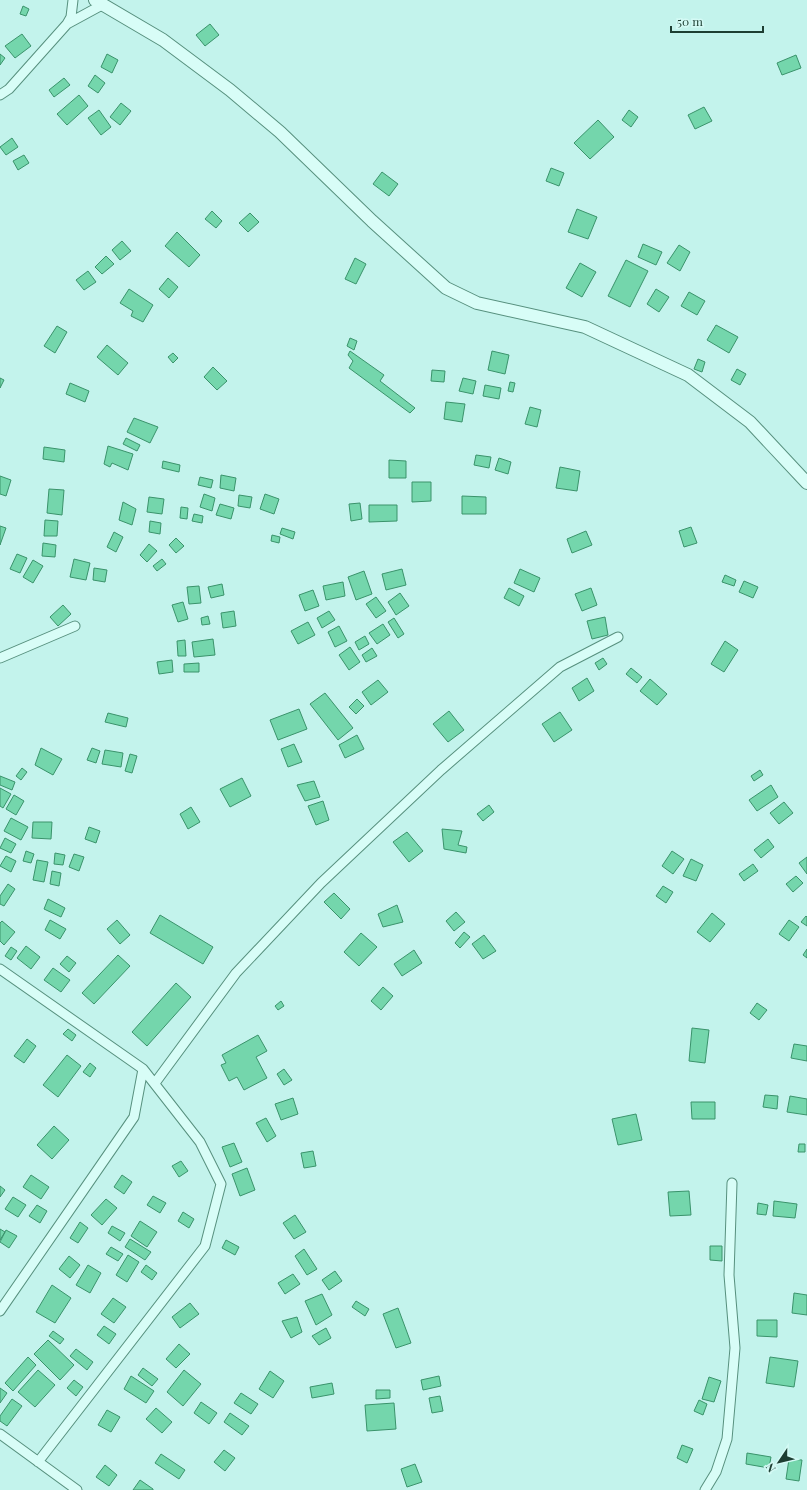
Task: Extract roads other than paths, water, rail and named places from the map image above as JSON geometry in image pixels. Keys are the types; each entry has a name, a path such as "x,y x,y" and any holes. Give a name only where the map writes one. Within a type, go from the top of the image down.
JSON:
{"street":[{"path":"67,24 73,0"},
{"path":"0,95 9,89 67,24 98,2 164,40 230,90 280,132 372,222 446,288 477,303 585,327 688,375 750,422 807,483"},
{"path":"0,658 75,626"},
{"path":"155,1083 236,973 327,878 440,770 560,667 618,637"},
{"path":"0,969 143,1069 200,1142 221,1184 205,1246 38,1462"},
{"path":"0,1311 134,1117 143,1069"},
{"path":"705,1490 716,1472 727,1439 728,1431 735,1348 729,1275 732,1183"},
{"path":"0,1434 77,1490"}]}
